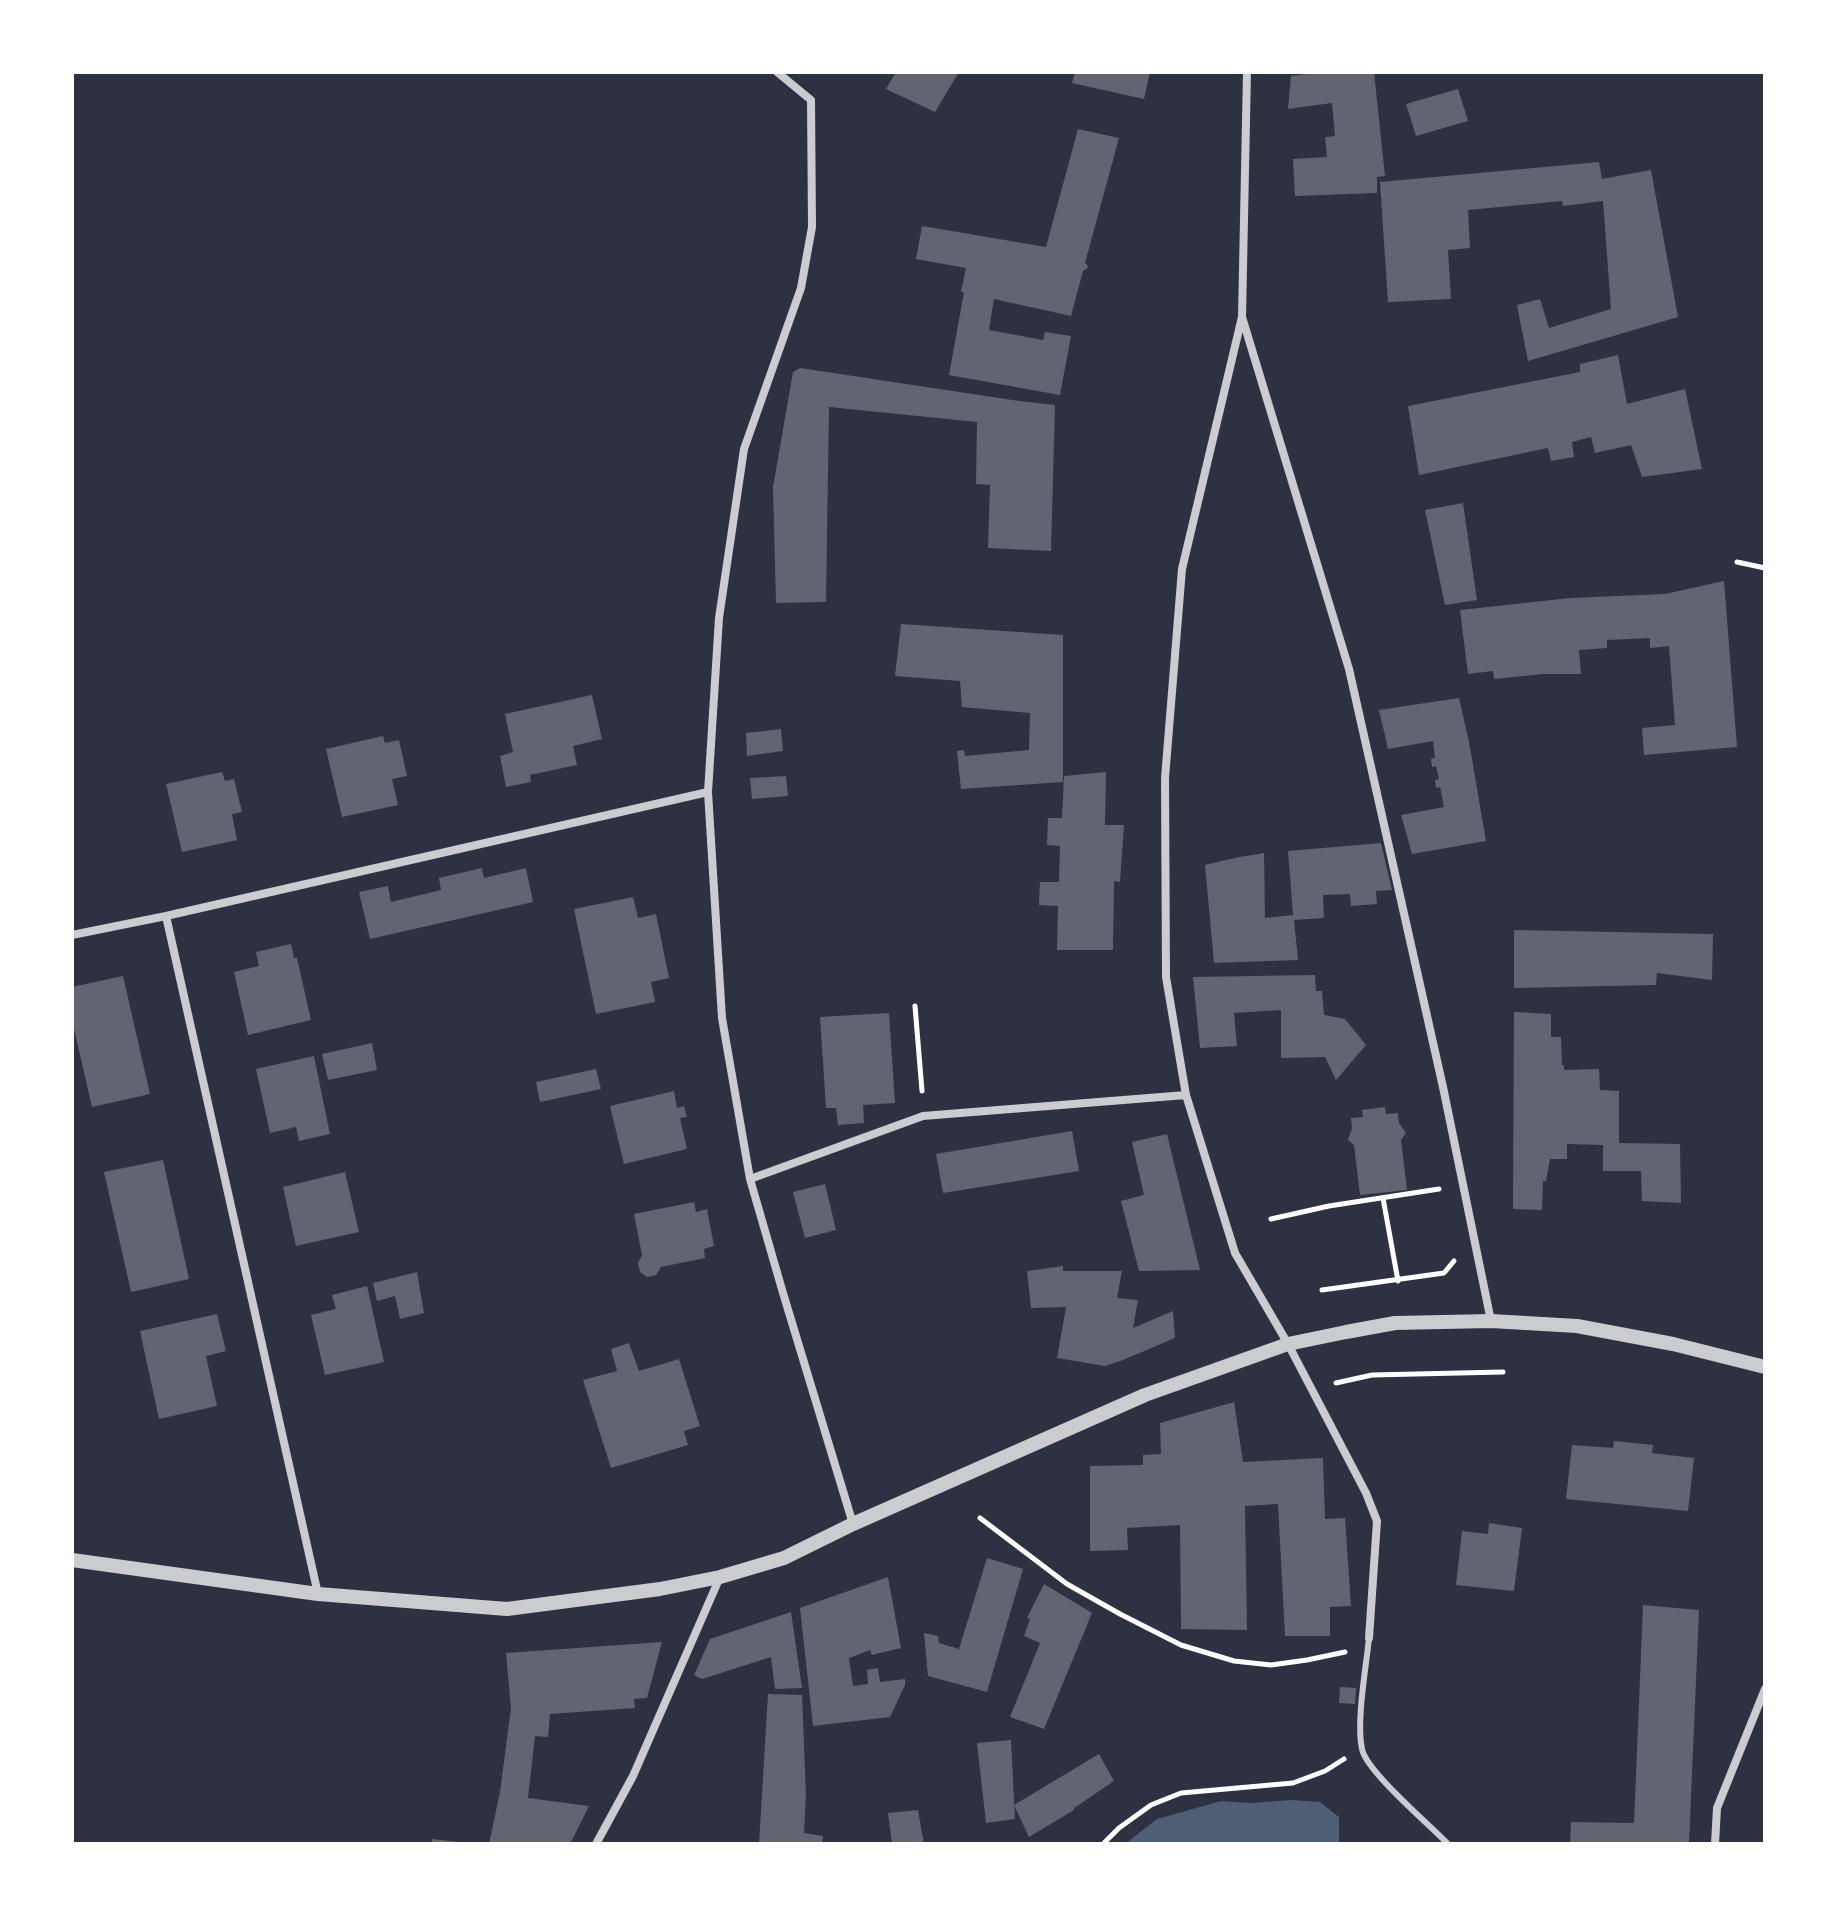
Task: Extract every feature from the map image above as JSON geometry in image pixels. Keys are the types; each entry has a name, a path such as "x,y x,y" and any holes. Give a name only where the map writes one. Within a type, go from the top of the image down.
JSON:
{"street":[{"path":"777,72 811,100 812,227 801,288 744,449 719,618 708,792 722,1018 750,1179 853,1524"},
{"path":"1247,72 1242,317 1182,569 1165,778 1166,977 1186,1095 1235,1253 1288,1344 1366,1493 1377,1521 1369,1638"},
{"path":"1242,317 1349,669 1491,1321"},
{"path":"72,935 708,792"},
{"path":"166,916 318,1594"},
{"path":"750,1179 923,1116 1186,1095"},
{"path":"72,1560 318,1594 507,1609 660,1589 720,1577 784,1558 853,1524 1145,1395 1288,1344 1395,1323 1491,1321 1577,1326 1673,1344 1765,1367"},
{"path":"596,1844 633,1776 720,1577"},
{"path":"1715,1844 1717,1808 1765,1689"}],"lane":[{"path":"1369,1638 1360,1722 1361,1748 1365,1759 1448,1844"}],"path":[{"path":"1737,562 1765,568"},
{"path":"915,1006 923,1116"},
{"path":"1271,1219 1329,1206 1464,1186"},
{"path":"1383,1198 1398,1281"},
{"path":"1322,1290 1444,1273 1455,1258 1475,1241"},
{"path":"1311,1389 1372,1375 1503,1372"},
{"path":"980,1518 1067,1584 1181,1645 1234,1661 1271,1665 1343,1653 1369,1638"},
{"path":"1103,1844 1151,1805 1181,1793 1293,1783 1325,1771 1361,1748"}],"water":[{"path":"1291,1800 1320,1802 1339,1817 1339,1844 1125,1844 1157,1819 1221,1801 1251,1803"}],"building":[{"path":"896,72 959,72 935,112 886,89"},
{"path":"1075,72 1150,72 1144,99 1072,83"},
{"path":"1322,72 1374,72 1385,176 1377,177 1377,193 1295,196 1293,159 1327,157 1325,137 1335,136 1332,103 1288,109 1291,76"},
{"path":"1458,89 1468,121 1416,136 1406,104"},
{"path":"1078,129 1119,138 1085,263 1088,268 1083,271 1071,316 994,299 989,330 1043,340 1045,332 1071,336 1060,395 949,375 966,268 916,259 922,226 1046,247"},
{"path":"1599,162 1602,179 1651,170 1678,317 1528,361 1517,305 1540,299 1549,328 1611,309 1603,201 1563,206 1562,201 1468,210 1470,248 1448,250 1451,299 1388,302 1380,182"},
{"path":"1618,355 1627,404 1685,389 1702,469 1642,477 1631,445 1595,453 1591,437 1572,442 1574,457 1551,461 1548,448 1419,475 1408,406 1580,372 1580,364"},
{"path":"800,368 1055,405 1051,551 988,548 990,485 976,484 977,422 829,407 826,602 776,603 773,487 793,372"},
{"path":"1463,503 1477,600 1445,605 1425,510"},
{"path":"1724,581 1737,747 1644,755 1642,728 1675,725 1669,646 1650,648 1650,638 1607,640 1607,648 1579,650 1581,674 1494,679 1493,671 1468,674 1460,610 1570,598 1665,594"},
{"path":"901,624 1063,635 1063,782 961,789 957,751 964,750 965,756 1029,750 1030,713 962,707 960,681 895,676"},
{"path":"592,695 602,739 573,746 577,765 530,775 531,782 506,787 500,756 513,752 505,714"},
{"path":"1459,698 1486,841 1412,854 1401,815 1444,807 1440,787 1436,788 1435,780 1439,779 1436,766 1432,767 1431,759 1435,758 1433,741 1388,749 1379,710"},
{"path":"781,729 783,751 747,756 746,733"},
{"path":"383,736 385,743 399,740 407,776 392,779 398,805 342,817 326,749"},
{"path":"222,772 225,781 234,779 242,812 232,814 237,840 182,852 166,784"},
{"path":"1106,772 1105,825 1124,825 1120,882 1114,881 1113,950 1057,950 1058,906 1039,905 1040,882 1059,882 1060,846 1047,845 1048,818 1062,818 1064,776"},
{"path":"786,776 788,796 752,799 750,778"},
{"path":"1381,843 1392,890 1376,891 1377,904 1351,906 1350,894 1323,895 1324,918 1294,920 1298,960 1214,963 1205,865 1264,853 1265,918 1293,915 1288,851"},
{"path":"482,868 484,878 526,868 533,902 370,939 359,892 388,886 391,902 441,890 439,878"},
{"path":"633,897 638,918 656,914 669,978 651,982 655,1002 596,1014 574,909"},
{"path":"1514,930 1713,934 1712,980 1657,973 1656,985 1514,988"},
{"path":"291,944 311,1020 248,1035 234,972 259,966 256,952"},
{"path":"1315,975 1316,991 1322,991 1324,1015 1345,1019 1366,1045 1336,1080 1325,1057 1281,1058 1281,1010 1234,1013 1237,1046 1200,1048 1193,977"},
{"path":"123,976 150,1094 92,1107 72,1020 72,987"},
{"path":"1514,1012 1551,1014 1551,1037 1561,1037 1564,1070 1599,1069 1600,1090 1619,1091 1619,1143 1680,1144 1681,1203 1642,1201 1641,1171 1603,1171 1603,1145 1567,1144 1567,1159 1550,1159 1546,1181 1543,1181 1542,1210 1513,1209"},
{"path":"889,1013 895,1103 863,1105 864,1123 838,1125 836,1108 826,1108 820,1017"},
{"path":"372,1043 377,1070 328,1080 322,1054"},
{"path":"314,1056 330,1134 299,1141 296,1127 270,1133 256,1069"},
{"path":"596,1069 601,1089 540,1102 536,1082"},
{"path":"674,1091 677,1108 684,1106 687,1117 680,1118 687,1149 624,1164 610,1106"},
{"path":"1385,1107 1386,1114 1398,1113 1399,1123 1406,1133 1401,1140 1407,1190 1360,1195 1354,1145 1348,1140 1351,1118 1363,1117 1362,1110"},
{"path":"1072,1131 1079,1171 943,1193 936,1154"},
{"path":"1167,1134 1200,1270 1139,1271 1121,1201 1144,1195 1132,1142"},
{"path":"163,1160 189,1279 131,1292 104,1172"},
{"path":"345,1172 359,1232 296,1246 283,1187"},
{"path":"825,1184 836,1230 805,1238 793,1192"},
{"path":"694,1202 696,1212 707,1209 714,1246 704,1249 705,1258 661,1267 656,1275 647,1277 640,1272 638,1263 642,1255 634,1214"},
{"path":"1063,1266 1063,1271 1122,1271 1117,1298 1138,1300 1133,1328 1173,1311 1175,1338 1105,1366 1057,1358 1066,1307 1031,1308 1027,1271"},
{"path":"417,1272 424,1313 400,1319 395,1296 377,1301 373,1283"},
{"path":"367,1286 384,1362 325,1375 311,1315 336,1309 332,1295"},
{"path":"217,1314 226,1351 206,1356 217,1406 159,1419 140,1331"},
{"path":"629,1343 639,1371 679,1359 700,1426 684,1431 688,1445 611,1468 583,1380 617,1371 611,1349"},
{"path":"1234,1402 1243,1462 1323,1458 1325,1519 1345,1518 1351,1606 1330,1607 1330,1636 1285,1636 1278,1504 1245,1506 1247,1630 1181,1629 1180,1525 1127,1528 1128,1550 1090,1551 1090,1466 1143,1465 1143,1455 1161,1454 1160,1423"},
{"path":"1614,1441 1653,1445 1652,1453 1694,1458 1688,1511 1566,1499 1572,1445 1613,1448"},
{"path":"1489,1523 1522,1528 1514,1591 1456,1585 1462,1531 1488,1534"},
{"path":"987,1558 1023,1569 987,1692 928,1676 924,1633 938,1636 939,1643 959,1649"},
{"path":"888,1577 901,1648 872,1655 870,1650 849,1658 853,1686 868,1684 867,1670 878,1668 880,1682 905,1679 890,1717 813,1726 800,1608"},
{"path":"1044,1584 1092,1613 1044,1729 1010,1717 1040,1643 1024,1636 1030,1619 1027,1618"},
{"path":"1643,1605 1699,1610 1689,1844 1570,1844 1571,1822 1634,1823"},
{"path":"791,1612 802,1688 775,1689 771,1657 702,1679 694,1675 710,1639"},
{"path":"662,1642 647,1698 634,1699 635,1708 550,1714 548,1737 535,1736 528,1798 589,1806 570,1844 489,1844 500,1792 511,1708 506,1653"},
{"path":"1340,1687 1356,1688 1355,1704 1339,1703"},
{"path":"768,1694 802,1695 806,1795 804,1833 823,1836 822,1844 759,1844"},
{"path":"1011,1740 1015,1819 986,1823 977,1743"},
{"path":"1099,1754 1114,1781 1029,1837 1014,1805"},
{"path":"918,1810 924,1844 892,1844 888,1813"},
{"path":"432,1839 459,1842 459,1844 431,1844"}]}
